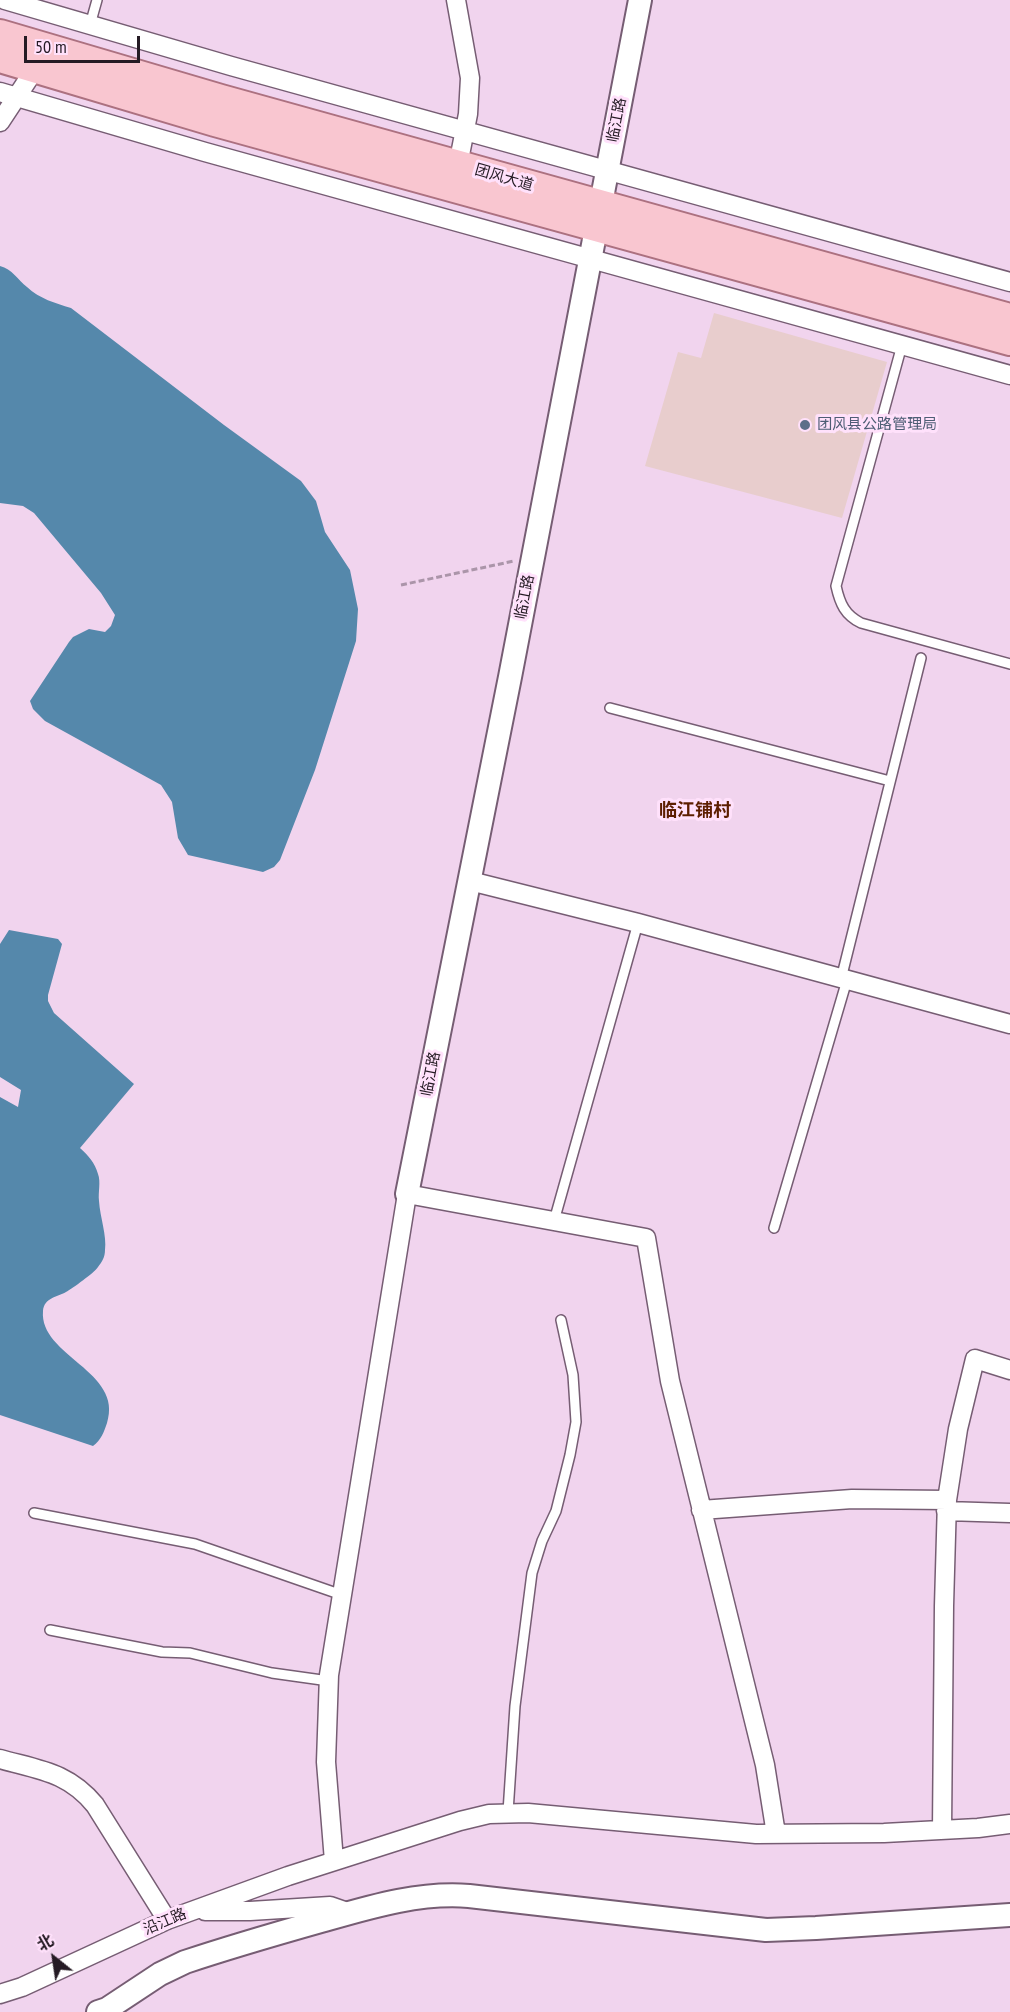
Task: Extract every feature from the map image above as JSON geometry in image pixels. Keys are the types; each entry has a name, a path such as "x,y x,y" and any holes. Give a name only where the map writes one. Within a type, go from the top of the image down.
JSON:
{"main road":[{"name":"团风大道","path":"0,34 458,165 598,216 1010,341"},
{"name":"团风大道","path":"0,58 215,122 1010,318"}],"street":[{"path":"5,0 231,66 1010,282"},
{"path":"456,0 470,78 470,102 458,165"},
{"name":"临江路","path":"407,1194 533,559 640,0"},
{"path":"0,122 8,94 35,69"},
{"path":"8,94 206,152 1010,375"},
{"path":"470,881 638,923 1010,1024"},
{"path":"334,1861 326,1762 329,1682 407,1194 646,1238 670,1382 765,1765 776,1834"},
{"path":"942,1830 947,1506 958,1429 975,1359 1010,1370"},
{"path":"701,1510 852,1499 1010,1513"},
{"path":"0,1760 58,1775 89,1797 167,1920"},
{"name":"沿江路","path":"0,1994 22,1987 191,1911 334,1861 459,1821 489,1814 508,1812 756,1834 884,1833 1010,1824"},
{"path":"98,2012 160,1974 185,1962 350,1913 423,1896 446,1894 766,1929 1010,1916"},
{"path":"191,1911 250,1911 330,1906 350,1913"}],"lane":[{"path":"90,25 97,0"},
{"path":"902,345 836,586 839,601 850,617 861,623 1010,664"},
{"path":"774,1228 844,979 921,658"},
{"path":"610,708 890,781"},
{"path":"554,1221 638,923"},
{"path":"508,1812 515,1706 532,1573 542,1540 556,1511 576,1422 573,1375 561,1320"},
{"path":"34,1513 195,1544 342,1595"},
{"path":"50,1630 162,1652 190,1653 272,1673 329,1682"}],"path":[{"path":"401,585 508,561 533,559"}],"shaded area":[{"name":"团风县公路管理局","path":"714,313 887,362 842,518 645,466 678,352 701,358"}],"water":[{"path":"0,266 11,272 37,295 71,308 301,481 316,501 325,532 350,570 358,609 356,641 315,770 280,860 274,867 263,872 188,855 178,838 172,802 161,785 45,721 33,709 30,701 73,637 89,629 105,632 111,626 115,615 101,593 34,513 23,506 0,503"},
{"path":"9,930 58,939 62,944 48,995 48,1001 54,1013 134,1084 80,1148 93,1163 99,1177 99,1201 105,1245 103,1259 96,1270 83,1280 48,1301 43,1311 45,1327 54,1340 104,1390 109,1405 107,1423 100,1438 93,1446 0,1415 0,1097 18,1107 21,1090 0,1077 0,944"}],"place":[{"name":"团风县公路管理局","path":"805,425"}],"district":[{"name":"临江铺村","path":"695,811"}]}
